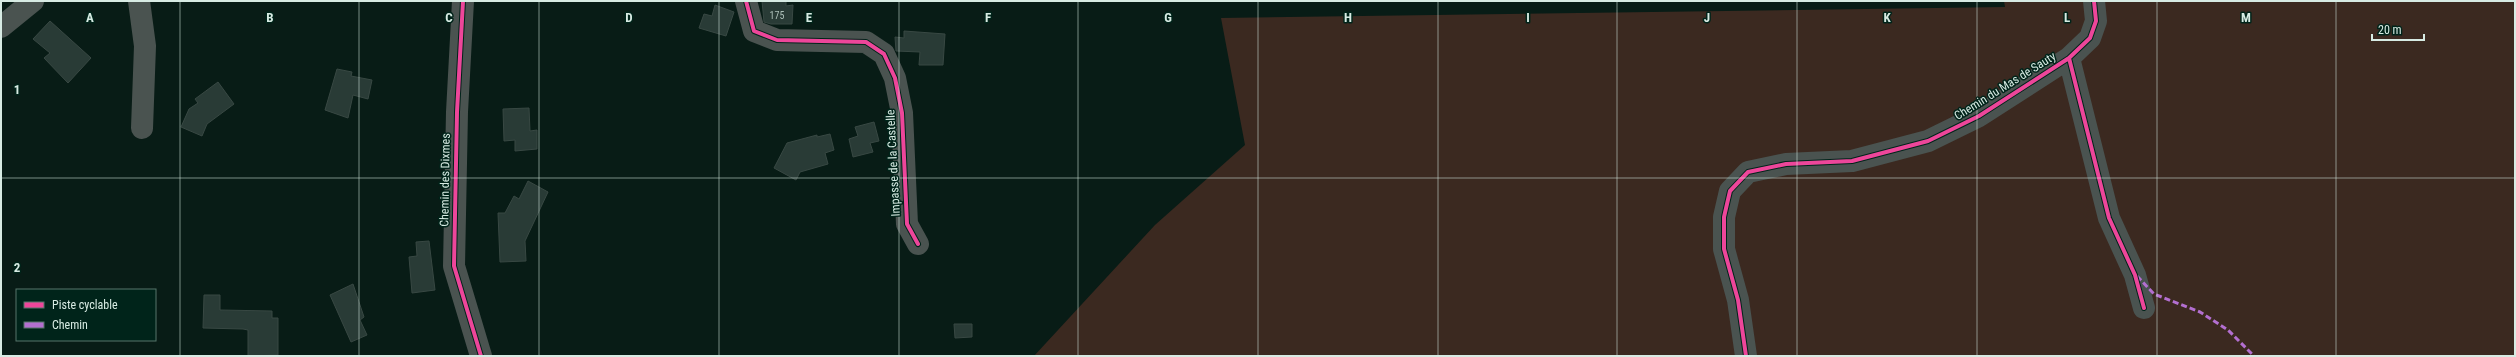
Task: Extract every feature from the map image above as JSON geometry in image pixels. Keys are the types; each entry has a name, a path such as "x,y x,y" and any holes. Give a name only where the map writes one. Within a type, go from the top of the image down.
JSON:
{"street":[{"path":"1,27 33,1"},
{"path":"139,1 145,46 142,128"},
{"name":"Chemin des Dixmes","path":"463,1 457,112 454,266 481,356"},
{"name":"Impasse de la Castelle","path":"746,1 754,31 771,38 777,40 866,42 884,54 895,78 902,113 907,224 918,244"},
{"name":"Chemin du Mas de Sauty","path":"1746,356 1738,300 1724,249 1724,217 1730,191 1748,172 1786,164 1852,161 1928,141 1979,116 2069,58 2090,38 2096,21 2094,1"},
{"path":"2069,58 2109,218 2135,275 2144,308"}],"shaded area":[{"path":"2004,1 2515,1 2515,356 1034,356 1155,225 1245,145 1221,18 2005,7"}],"building":[{"path":"762,1 786,1 786,6 793,5 792,24 771,24 764,22"},
{"path":"715,5 734,12 726,36 699,28 704,14 712,16"},
{"path":"50,21 91,58 68,83 44,58 50,53 33,39"},
{"path":"904,31 945,34 943,65 919,65 920,52 896,51 895,37 904,38"},
{"path":"337,69 352,72 351,76 372,80 368,99 353,95 348,118 325,110"},
{"path":"218,82 234,104 207,124 202,136 181,127 189,109 198,103 195,99"},
{"path":"529,108 530,131 537,130 537,149 515,151 515,140 504,141 503,109"},
{"path":"874,122 879,141 870,143 873,152 853,157 849,139 858,136 855,127"},
{"path":"830,134 834,150 825,153 828,164 800,172 796,180 774,168 787,143 817,135 817,137"},
{"path":"528,181 548,192 525,241 526,261 500,262 498,213 505,213 514,196 519,199"},
{"path":"429,241 435,290 412,293 409,257 417,256 416,242"},
{"path":"353,284 364,317 360,320 367,335 351,342 330,295"},
{"path":"204,295 220,295 220,310 272,311 272,318 278,318 278,355 248,356 248,330 203,328"},
{"path":"954,324 972,324 972,337 955,338"}],"marked path":[{"path":"2137,276 2154,294 2200,312 2228,330 2254,356"}],"cycle path":[{"path":"463,1 457,112 454,266 481,356"},
{"path":"746,1 754,31 777,40 866,42 884,54 895,78 902,113 907,224 918,244"},
{"path":"1746,356 1738,300 1724,249 1724,217 1730,191 1748,172 1786,164 1852,161 1928,141 1979,116 2069,58 2090,38 2096,21 2094,1"},
{"path":"2069,58 2109,218 2135,275 2144,308"}]}
